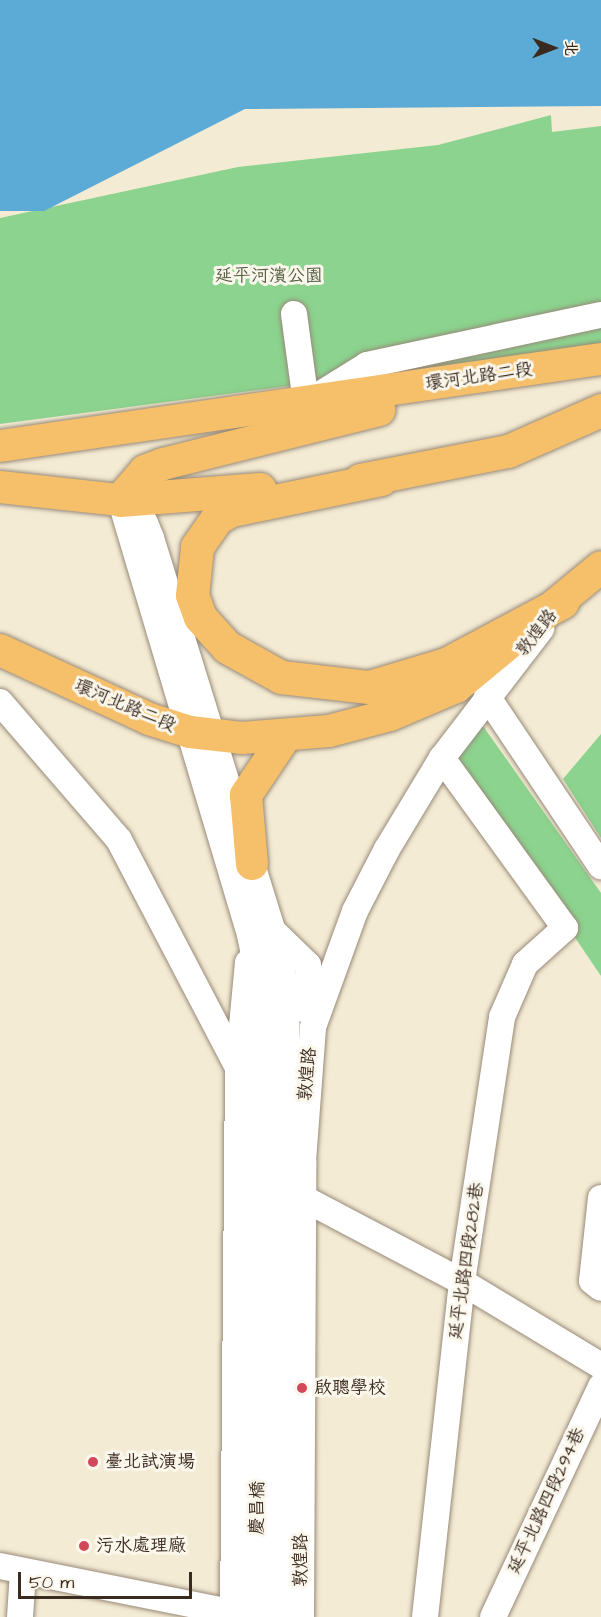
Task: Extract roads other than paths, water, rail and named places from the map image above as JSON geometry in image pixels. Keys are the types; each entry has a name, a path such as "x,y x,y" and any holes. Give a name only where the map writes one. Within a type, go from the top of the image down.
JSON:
{"highway":[{"path":"562,602 446,663 369,687 281,676 227,647 200,617 192,595 196,547 217,518 231,510 508,451 601,410"},
{"path":"120,500 381,479"}],"main road":[{"name":"環河北路二段","path":"0,446 601,359"},
{"path":"0,487 120,500 145,471 163,464 563,364"},
{"name":"環河北路二段","path":"0,650 201,734 285,737 390,715 456,687 562,602 601,567"},
{"path":"252,864 246,795 285,737"}],"street":[{"path":"294,314 306,403 367,365 601,315"},
{"path":"20,1617 12,1569 244,1616 238,1068 261,932 201,734 120,500"},
{"name":"敦煌路","path":"301,1617 303,1198 306,1087 319,1003 355,911 442,758 487,696 562,602"},
{"path":"487,696 601,867"},
{"path":"0,702 119,840 238,1068"},
{"path":"201,734 252,864 261,932 271,1400"},
{"name":"延平北路四段282巷","path":"425,1617 462,1282 502,1017 525,964 565,928 442,758"},
{"path":"261,932 308,965 306,1087"},
{"path":"303,1198 462,1282 601,1366"},
{"path":"601,1198 592,1281 601,1288"},
{"name":"延平北路四段294巷","path":"493,1617 601,1386"},
{"name":"慶昌橋","path":"244,1616 271,1400"},
{"name":"慶昌橋","path":"271,1400 279,1617"}],"water":[{"path":"0,0 601,0 601,106 245,109 44,211 0,211"}],"place":[{"name":"啟聰學校","path":"302,1388"},
{"name":"臺北試演場","path":"93,1462"},
{"name":"污水處理廠","path":"84,1546"}],"park label":[{"name":"延平河濱公園","path":"269,276"}]}
